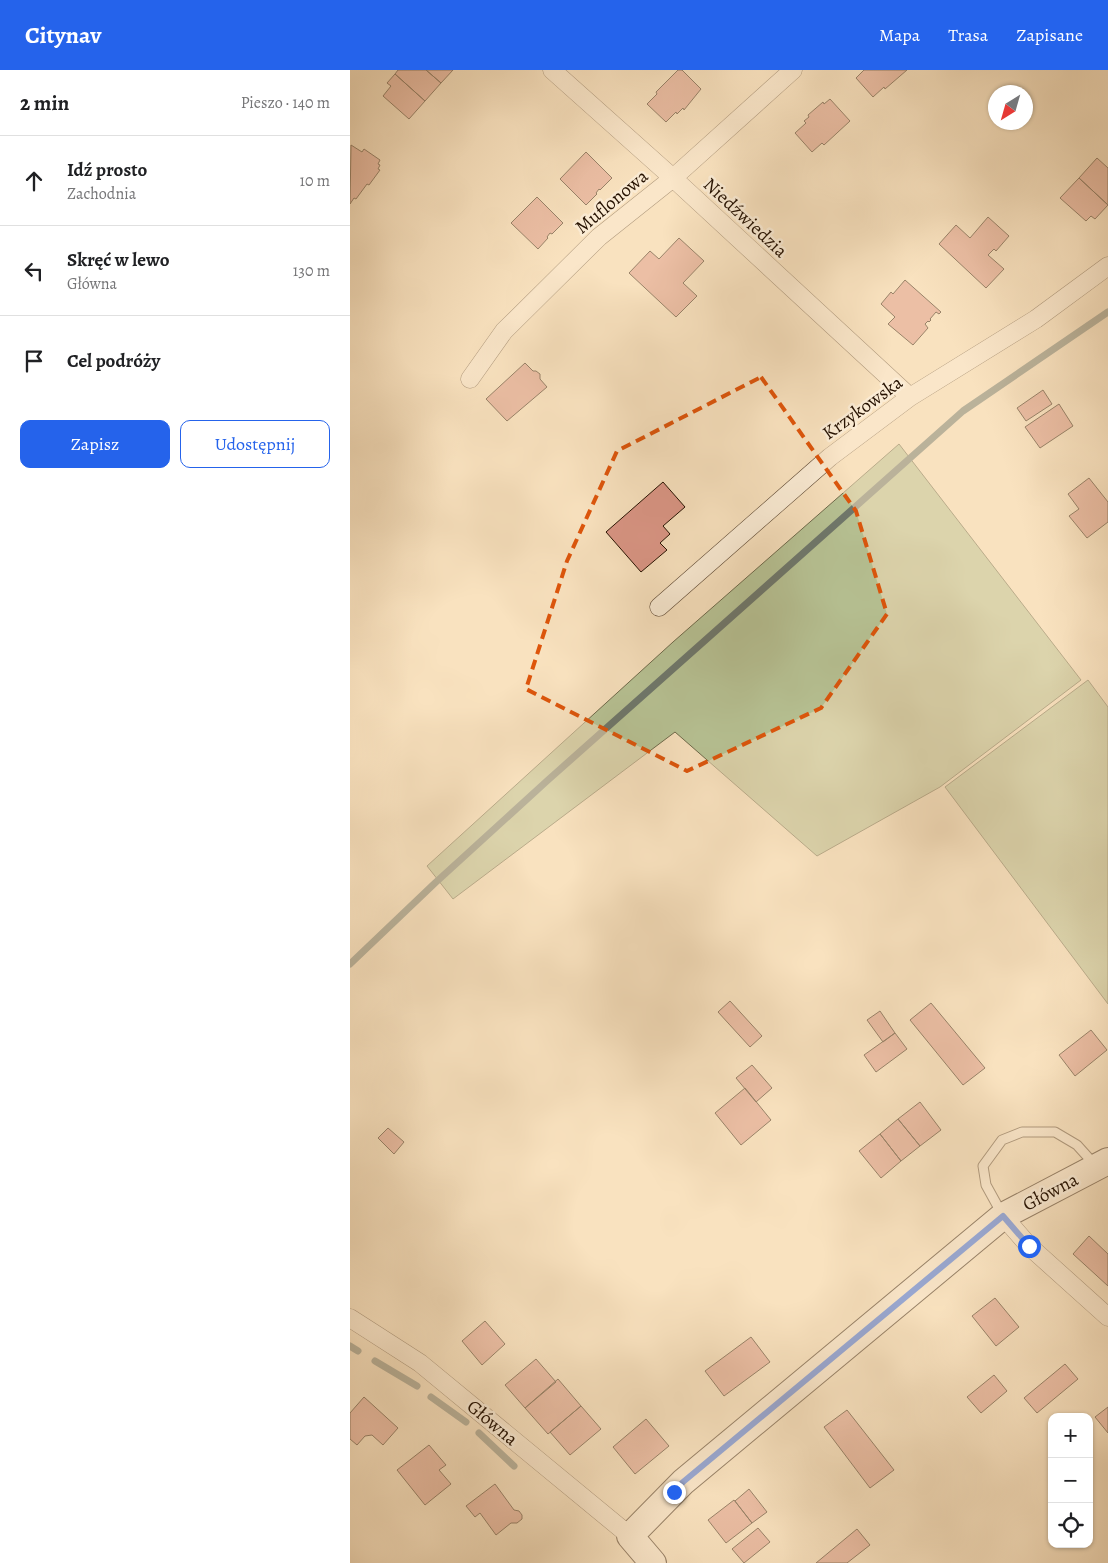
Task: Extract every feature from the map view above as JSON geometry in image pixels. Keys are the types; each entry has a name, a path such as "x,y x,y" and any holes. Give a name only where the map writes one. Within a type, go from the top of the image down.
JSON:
{"street":[{"name":"Niedźwiedzia","path":"552,70 673,178 910,397"},
{"name":"Muflonowa","path":"470,379 504,331 599,237 673,178 793,70"},
{"name":"Krzykowska","path":"659,607 830,457 910,397 1036,319 1108,266"},
{"name":"Główna","path":"630,1536 683,1482 1003,1216 1102,1164"},
{"path":"1003,1216 1029,1246 1108,1317"},
{"name":"Główna","path":"350,1318 420,1363 630,1536 653,1563"}],"lane":[{"path":"1003,1216 986,1185 983,1166 1002,1140 1022,1132 1055,1132 1077,1145 1102,1164"}],"highlighted area":[{"path":"761,377 856,511 887,614 821,708 687,771 526,689 567,561 617,451"}],"green space":[{"path":"899,444 1081,680 940,787 817,856 675,732 453,899 427,866 673,642"},
{"path":"1088,680 1108,707 1108,1004 945,787"}],"building":[{"path":"398,70 426,70 441,83 425,101 395,74"},
{"path":"426,70 453,70 441,83"},
{"path":"678,70 682,70 701,89 684,110 683,108 677,114 676,112 666,122 647,104"},
{"path":"864,70 907,70 873,97 856,78"},
{"path":"395,74 425,101 409,119 383,96 391,86 387,83"},
{"path":"830,99 850,121 824,145 822,143 812,152 795,133 806,123 804,121 809,117 808,115 823,102 824,104"},
{"path":"351,145 362,152 364,149 380,160 378,169 380,170 369,185 367,184 350,204"},
{"path":"586,152 612,178 599,189 597,194 586,205 560,179"},
{"path":"1097,158 1108,168 1108,205 1079,178"},
{"path":"1079,178 1108,205 1095,219 1091,216 1086,221 1060,198"},
{"path":"537,197 563,223 552,234 550,233 538,249 511,223"},
{"path":"988,217 1009,236 996,251 994,249 988,255 1004,269 986,288 939,244 956,225 970,238"},
{"path":"679,238 704,261 683,283 697,296 676,317 629,273 650,251 659,259"},
{"path":"905,280 941,312 939,314 936,312 931,320 925,324 928,328 913,345 888,324 895,317 881,304"},
{"path":"525,363 533,371 540,374 540,379 547,387 507,421 486,399"},
{"path":"1043,390 1052,404 1026,421 1017,408"},
{"path":"1059,404 1073,426 1040,448 1025,427"},
{"path":"1089,478 1108,502 1108,522 1087,538 1069,516 1079,509 1068,494"},
{"path":"663,482 685,507 663,526 670,534 660,543 667,550 641,572 606,532"},
{"path":"730,1001 762,1036 750,1047 718,1012"},
{"path":"931,1003 985,1068 963,1085 910,1020"},
{"path":"880,1011 895,1033 883,1042 867,1020"},
{"path":"1091,1030 1107,1050 1075,1076 1059,1055"},
{"path":"895,1033 907,1049 876,1072 864,1055"},
{"path":"752,1065 772,1088 756,1102 736,1078"},
{"path":"745,1088 771,1120 741,1145 715,1113"},
{"path":"920,1102 941,1130 920,1146 898,1119"},
{"path":"898,1119 920,1146 901,1161 880,1134"},
{"path":"388,1128 404,1142 394,1154 378,1138"},
{"path":"880,1134 901,1161 881,1178 859,1151"},
{"path":"1089,1236 1108,1254 1108,1286 1073,1254"},
{"path":"995,1298 1019,1327 996,1346 972,1316"},
{"path":"485,1321 505,1344 482,1365 462,1341"},
{"path":"751,1337 770,1362 724,1396 705,1371"},
{"path":"536,1359 556,1382 525,1408 505,1385"},
{"path":"1065,1364 1078,1379 1037,1413 1024,1398"},
{"path":"994,1375 1007,1391 981,1413 967,1397"},
{"path":"558,1379 581,1406 548,1434 525,1408"},
{"path":"364,1397 398,1428 383,1445 372,1435 365,1436 357,1445 350,1439 350,1413"},
{"path":"581,1406 601,1429 570,1455 550,1432"},
{"path":"1108,1407 1108,1433 1095,1417"},
{"path":"847,1410 894,1470 870,1488 824,1427"},
{"path":"646,1419 669,1446 635,1474 613,1447"},
{"path":"429,1445 446,1465 439,1470 451,1484 425,1505 397,1470"},
{"path":"495,1484 514,1510 519,1511 522,1515 522,1519 517,1523 511,1523 496,1535 480,1513 475,1517 466,1506"},
{"path":"749,1489 767,1512 752,1523 735,1501"},
{"path":"734,1500 752,1523 726,1543 708,1520"},
{"path":"758,1528 770,1542 744,1563 732,1549"},
{"path":"857,1529 870,1545 847,1563 816,1563"}],"waterway":[{"path":"350,964 548,780 963,411 1108,312"},
{"path":"350,1346 358,1351"},
{"path":"375,1361 417,1386"},
{"path":"431,1397 466,1422"},
{"path":"479,1433 514,1466"}],"route":[{"path":"674,1492 683,1482 1003,1216 1029,1246"}]}
